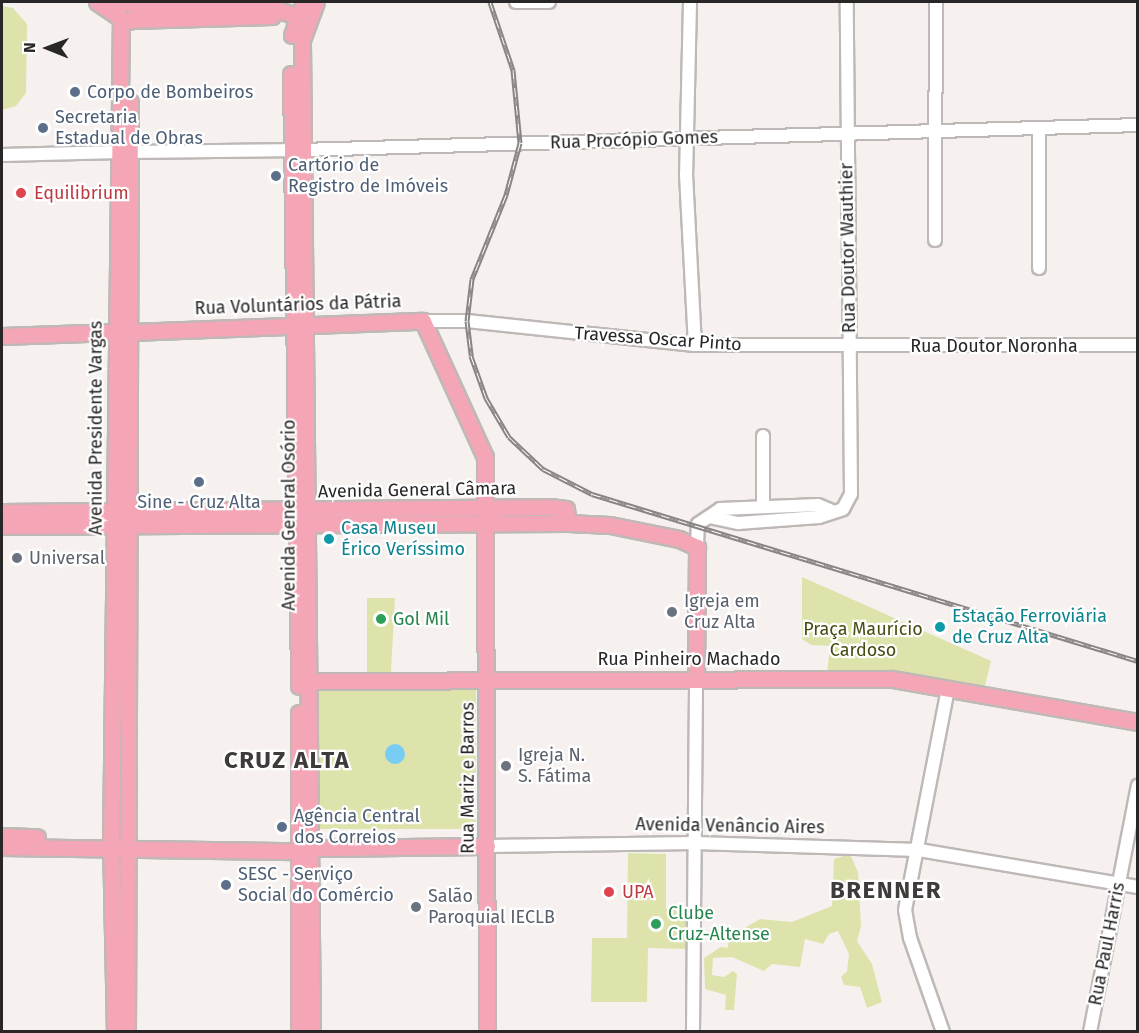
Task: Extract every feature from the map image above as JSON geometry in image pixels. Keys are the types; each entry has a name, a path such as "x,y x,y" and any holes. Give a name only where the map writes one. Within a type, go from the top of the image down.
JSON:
{"main road":[{"path":"97,2 126,10 272,11 301,21"},
{"name":"Avenida General Osório","path":"304,2 301,21 296,149 312,1032"},
{"name":"Avenida General Osório","path":"301,21 316,2"},
{"name":"Avenida Presidente Vargas","path":"115,1032 120,843 126,10"},
{"name":"Rua Voluntários da Pátria","path":"2,336 299,323 423,321"},
{"name":"Rua Mariz e Barros","path":"423,321 485,457 488,679 487,1032"},
{"name":"Avenida General Câmara","path":"2,512 122,518 485,517 610,525 680,540 697,547"},
{"name":"Avenida General Câmara","path":"2,526 122,518"},
{"name":"Avenida General Osório","path":"299,1032 307,847 308,681 302,518"},
{"path":"696,679 697,547"},
{"name":"Rua Pinheiro Machado","path":"308,681 892,679 1137,722"},
{"name":"Avenida Venâncio Aires","path":"2,836 230,847 487,846"},
{"name":"Avenida Presidente Vargas","path":"120,843 128,1032"},
{"name":"Avenida Venâncio Aires","path":"2,847 120,843"}],"street":[{"path":"516,3 549,2"},
{"path":"690,2 686,174 695,345"},
{"name":"Rua Doutor Wauthier","path":"836,510 851,494 848,2"},
{"path":"935,240 936,2"},
{"name":"Rua Procópio Gomes","path":"2,155 847,133 1039,131 1137,125"},
{"path":"1039,131 1039,268"},
{"name":"Rua Voluntários da Pátria","path":"423,321 467,321"},
{"name":"Travessa Oscar Pinto","path":"467,321 695,345 850,347"},
{"name":"Rua Doutor Noronha","path":"850,347 1137,345"},
{"path":"763,436 763,505"},
{"path":"697,547 698,524 720,509 763,505 818,505 836,510"},
{"path":"710,517 722,522 780,522 819,517 836,510"},
{"path":"693,1032 696,679"},
{"path":"943,1032 910,938 905,910 919,850 948,688"},
{"name":"Rua Paul Harris","path":"1090,1032 1137,786"},
{"name":"Avenida Venâncio Aires","path":"487,846 695,843 919,850 1137,887"}],"green space":[{"path":"2,6 13,8 27,24 26,93 16,106 2,110"},
{"name":"Praça Maurício Cardoso","path":"802,577 991,661 984,690 827,673 830,646 811,645 802,639"},
{"name":"Gol Mil","path":"367,598 395,598 391,672 367,672"},
{"path":"316,683 476,683 476,829 316,829"},
{"name":"Clube Cruz-Altense","path":"628,853 666,854 666,909 686,910 686,949 648,948 647,1002 591,1002 592,938 627,938"},
{"path":"850,854 858,872 861,926 857,941 872,964 882,1002 867,1008 860,987 844,985 841,977 847,971 849,954 838,931 829,934 823,944 805,939 800,967 772,964 764,971 732,957 713,958 712,975 724,977 733,971 737,974 734,1010 725,1010 726,995 705,989 704,958 721,947 728,948 729,937 760,919 792,922 832,906 834,859"}],"water":[{"path":"391,744 399,744 405,750 405,758 399,764 391,764 385,758 385,750"}],"railway":[{"path":"490,2 513,70 520,143 506,195 472,279 467,321 471,356 486,398 509,437 543,469 592,494 1138,661"}],"place":[{"name":"Corpo de Bombeiros","path":"75,92"},
{"name":"Secretaria Estadual de Obras","path":"43,128"},
{"name":"Cartório de Registro de Imóveis","path":"276,176"},
{"name":"Equilibrium","path":"21,193"},
{"name":"Sine - Cruz Alta","path":"199,482"},
{"name":"Casa Museu Érico Veríssimo","path":"329,539"},
{"name":"Universal","path":"17,558"},
{"name":"Igreja em Cruz Alta","path":"672,612"},
{"name":"Gol Mil","path":"381,619"},
{"name":"Estação Ferroviária de Cruz Alta","path":"940,627"},
{"name":"Igreja N. S. Fátima","path":"506,766"},
{"name":"Agência Central dos Correios","path":"282,827"},
{"name":"SESC - Serviço Social do Comércio","path":"226,885"},
{"name":"UPA","path":"609,892"},
{"name":"Salão Paroquial IECLB","path":"416,907"},
{"name":"Clube Cruz-Altense","path":"656,924"}],"district":[{"name":"CRUZ ALTA","path":"287,761"},
{"name":"BRENNER","path":"886,891"}]}
